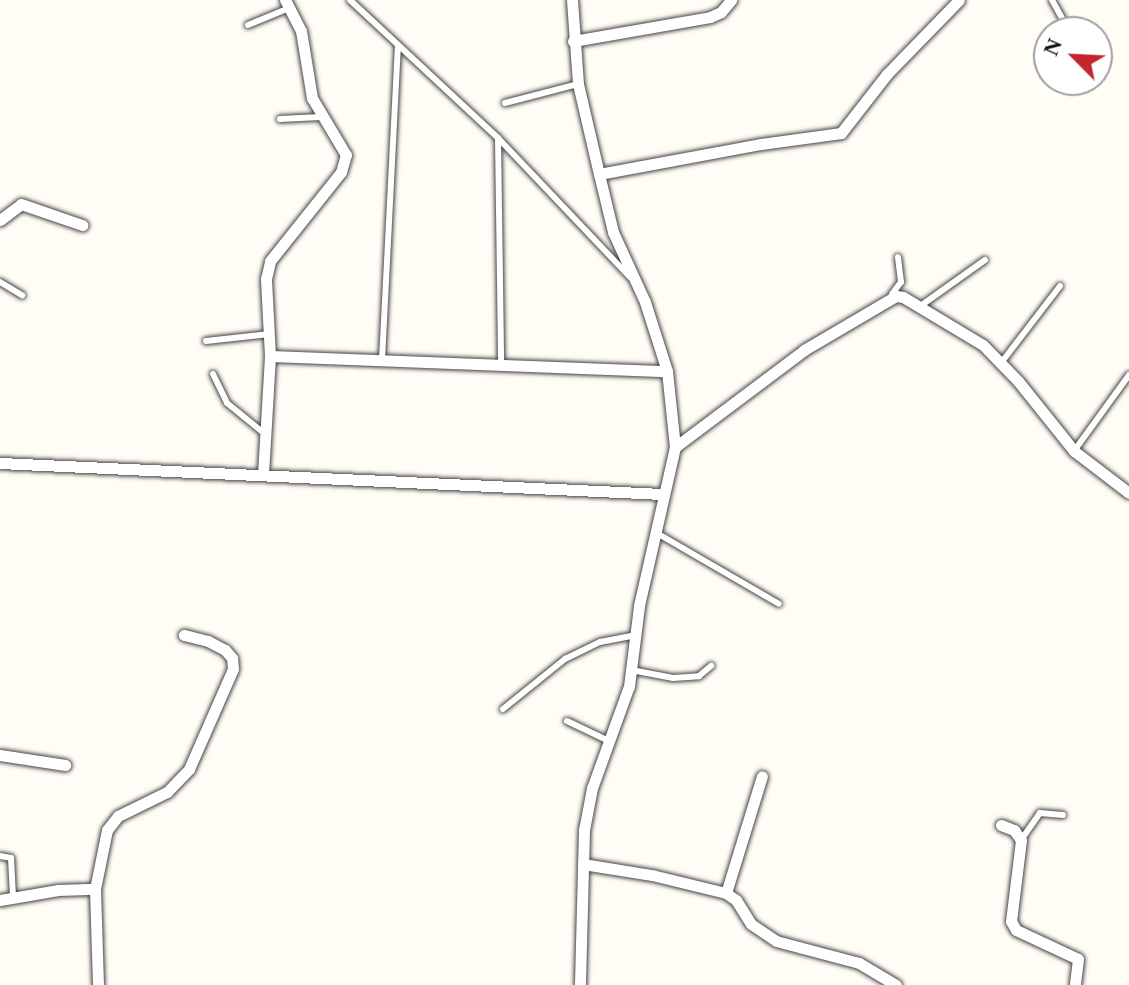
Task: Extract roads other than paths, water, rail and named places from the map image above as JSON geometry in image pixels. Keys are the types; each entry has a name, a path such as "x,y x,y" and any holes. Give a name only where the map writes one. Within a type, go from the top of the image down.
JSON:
{"street":[{"path":"572,0 578,84 613,232 638,285 667,371 675,447 655,532 631,670 592,788 584,830 580,985"},
{"path":"573,41 710,17 721,12 731,0"},
{"path":"599,174 761,144 841,133 887,74 959,0"},
{"path":"263,474 270,356 266,279 270,261 341,172 346,155 321,117 307,79 301,31 287,4"},
{"path":"0,220 21,204 82,225"},
{"path":"675,447 804,350 890,297 903,297 983,345 1074,451 1129,493"},
{"path":"270,356 667,371"},
{"path":"0,463 663,494"},
{"path":"98,985 95,889 107,830 118,816 167,792 189,769 233,669 232,658 225,650 208,641 184,635"},
{"path":"0,755 65,765"},
{"path":"726,893 762,776"},
{"path":"1001,825 1014,830 1021,840 1011,921 1016,930 1078,959 1075,985"},
{"path":"583,864 652,875 726,893 736,900 751,924 776,941 859,963 896,985"},
{"path":"0,900 13,895 95,889"}],"lane":[{"path":"350,0 498,138 638,285"},
{"path":"248,25 287,4"},
{"path":"382,360 398,45"},
{"path":"505,103 578,84"},
{"path":"280,119 321,117"},
{"path":"498,138 501,366"},
{"path":"890,297 901,282 898,257"},
{"path":"919,307 985,260"},
{"path":"0,282 22,295"},
{"path":"1001,363 1060,286"},
{"path":"206,341 270,334"},
{"path":"213,374 227,403 265,434"},
{"path":"1074,451 1129,375"},
{"path":"655,532 779,604"},
{"path":"503,709 565,659 600,642 636,635"},
{"path":"631,670 673,678 699,676 711,666"},
{"path":"567,721 609,741"},
{"path":"1021,840 1040,813 1063,815"},
{"path":"0,856 11,858 13,895"}]}
